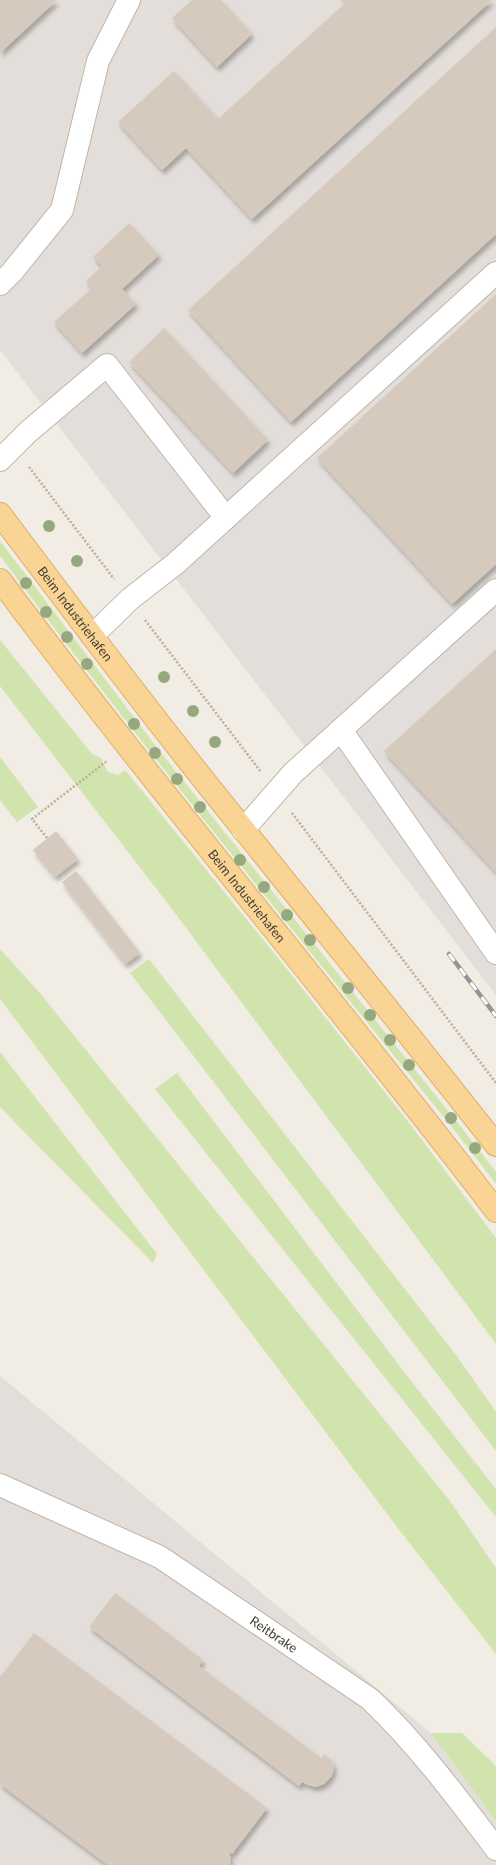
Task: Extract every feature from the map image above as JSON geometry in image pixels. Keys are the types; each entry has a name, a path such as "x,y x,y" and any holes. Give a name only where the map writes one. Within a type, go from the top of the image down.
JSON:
{"main road":[{"name":"Beim Industriehafen","path":"0,514 92,636 244,830 407,1031 496,1145"},
{"name":"Beim Industriehafen","path":"0,580 126,746 390,1074 496,1211"}],"street":[{"path":"0,284 12,272 62,210 98,61 129,0"},
{"path":"92,636 130,599 175,564 496,273"},
{"path":"6,453 33,427 107,365 226,518"},
{"path":"244,830 293,773 496,590"},
{"path":"341,730 496,953"},
{"name":"Reitbrake","path":"0,1485 160,1557 370,1699 396,1723 441,1775 496,1849"}],"path":[{"path":"6,453 130,599 496,1082"},
{"path":"47,838 32,819 105,762"}],"shaded area":[{"path":"0,0 496,0 496,995 0,350"},
{"path":"0,1376 431,1733 496,1821 496,1865 0,1865"}],"green space":[{"path":"0,541 158,749 496,1172 496,1184 111,702 0,556"},
{"path":"0,640 92,754 101,758 108,772 118,775 125,770 278,958 406,1119 496,1238 496,1344 172,909 0,686"},
{"path":"0,757 38,807 17,822 0,800"},
{"path":"0,949 39,992 450,1501 496,1568 496,1654 400,1531 0,999"},
{"path":"149,959 456,1355 496,1412 496,1451 130,973"},
{"path":"0,1052 157,1254 153,1263 0,1107"},
{"path":"177,1073 408,1377 496,1489 496,1517 155,1089"},
{"path":"431,1733 462,1733 496,1766 496,1821"}],"building":[{"path":"0,0 57,0 0,53"},
{"path":"192,0 221,0 252,34 217,67 172,18"},
{"path":"340,0 492,0 252,219 186,148 162,170 118,122 174,71 218,119 344,4"},
{"path":"496,27 496,234 291,422 188,310"},
{"path":"129,223 159,255 122,289 136,304 82,353 54,322 92,288 86,281 102,266 93,257"},
{"path":"496,294 496,564 452,604 317,458"},
{"path":"164,328 268,440 233,473 129,362"},
{"path":"496,649 496,872 384,751"},
{"path":"56,831 78,859 55,877 33,850"},
{"path":"76,871 140,953 125,964 62,882"},
{"path":"115,1593 203,1660 199,1666 321,1758 324,1754 329,1758 333,1763 334,1770 331,1777 324,1784 316,1787 302,1782 299,1786 89,1627"},
{"path":"34,1633 267,1808 232,1854 229,1852 231,1860 230,1865 108,1865 0,1784 0,1677"}],"railway":[{"path":"449,954 496,1016"}]}
